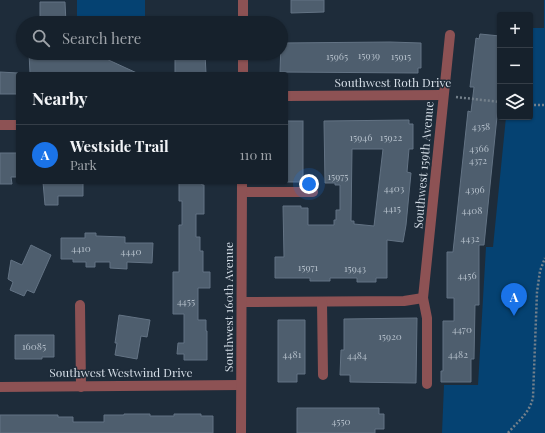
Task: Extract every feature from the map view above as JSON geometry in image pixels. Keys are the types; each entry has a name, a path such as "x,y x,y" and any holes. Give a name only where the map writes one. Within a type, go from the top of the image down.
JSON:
{"street":[{"path":"242,0 242,16"},
{"name":"Southwest 159th Avenue","path":"427,384 427,318 424,298 450,34"},
{"path":"242,60 243,72"},
{"name":"Southwest Roth Drive","path":"288,96 443,95"},
{"path":"0,125 16,125"},
{"path":"242,187 313,192"},
{"name":"Southwest 160th Avenue","path":"242,187 242,433"},
{"path":"242,302 404,301 424,298"},
{"path":"322,302 323,375"},
{"path":"80,305 81,387"},
{"name":"Southwest Westwind Drive","path":"0,387 241,385"}],"path":[{"name":"Southwest Roth Drive","path":"443,95 497,102"},
{"path":"533,105 545,106"},
{"path":"508,433 526,414 532,403 537,292 540,271 545,258"}],"shaded area":[{"path":"77,0 145,0 145,16 77,16"},
{"path":"545,0 545,433 442,433 444,385 478,385 486,247 493,247 506,120 533,120 533,28 544,28"}],"building":[{"path":"291,0 324,0 324,12 291,13"},
{"path":"40,2 65,2 66,16 40,16"},
{"path":"480,34 497,36 497,117 484,245 479,245 479,305 475,305 474,359 471,359 471,382 441,382 441,371 443,371 443,321 454,321 454,298 447,298 447,252 453,252 468,111 471,112 474,87 470,87 476,38 479,39"},
{"path":"288,43 421,43 421,68 418,68 418,73 280,72 280,60 288,60"},
{"path":"29,60 109,60 135,72 30,72"},
{"path":"175,60 205,60 206,72 175,72"},
{"path":"0,72 16,73 16,94 0,94"},
{"path":"409,120 409,124 413,124 413,149 409,149 407,172 411,173 403,242 387,240 387,278 376,278 376,282 357,282 357,278 330,278 330,281 310,281 310,278 275,278 275,257 284,257 283,206 301,206 301,208 308,208 308,225 334,225 334,220 336,220 336,210 340,210 340,185 335,185 335,183 325,183 324,121","holes":["352,149 383,149 374,226 354,224 354,221 351,221"]},
{"path":"288,121 303,121 303,182 288,182"},
{"path":"0,153 16,153 16,177 11,177 12,184 0,184"},
{"path":"43,184 83,184 83,196 58,196 58,205 45,205"},
{"path":"179,184 204,185 204,214 196,214 196,237 200,237 200,251 203,251 203,272 210,272 210,288 198,288 198,320 206,320 207,360 184,360 184,354 177,354 178,343 184,343 184,314 173,314 173,272 179,272 179,225 182,225 182,201 179,201"},
{"path":"85,233 96,233 96,236 125,237 125,243 153,243 152,263 127,262 127,269 110,268 110,262 95,262 95,267 86,267 86,262 73,262 73,259 61,259 61,238 85,238"},
{"path":"31,245 51,255 34,293 27,290 24,296 10,290 13,282 8,279 11,260 22,265"},
{"path":"119,315 150,320 147,337 141,336 137,359 115,355"},
{"path":"417,318 416,383 350,382 350,375 340,375 341,350 344,350 344,319"},
{"path":"278,320 305,320 305,374 297,374 297,382 278,382"},
{"path":"15,335 54,335 54,357 42,357 42,359 15,359"},
{"path":"297,408 379,408 379,414 384,414 384,429 375,429 375,433 297,433"},
{"path":"124,414 174,416 174,414 201,414 201,416 213,416 213,433 0,433 0,415 58,415 58,417 73,417 73,422 104,422 104,415"}],"place":[{"name":"Westside Trail","path":"514,316"}]}
